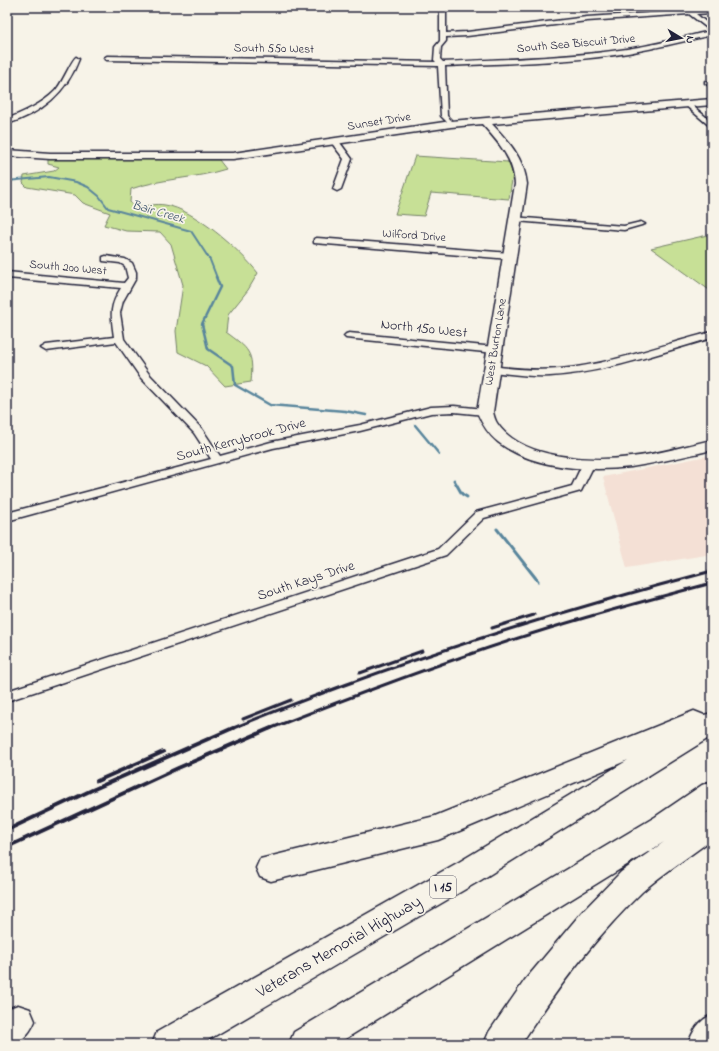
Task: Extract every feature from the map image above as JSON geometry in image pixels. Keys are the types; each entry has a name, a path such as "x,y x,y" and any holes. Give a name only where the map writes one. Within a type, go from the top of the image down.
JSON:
{"highway":[{"path":"271,868 438,828 712,713"},
{"name":"Veterans Memorial Highway","path":"169,1044 470,872 712,724"},
{"path":"306,1044 665,826 712,794"},
{"path":"501,1044 537,991 593,922 627,887 667,854 712,824"}],"main road":[{"name":"Sunset Drive","path":"7,153 50,156 233,156 451,124 712,102"},
{"name":"West Burton Lane","path":"484,121 514,155 521,170 521,184 516,219 485,412"},
{"path":"485,412 490,426 508,442 525,452 551,458 589,463 631,462 712,446"},
{"path":"701,1044 712,1028"}],"street":[{"path":"443,7 443,40 437,54 438,60 442,66 444,116 451,124"},
{"path":"616,11 621,16"},
{"path":"443,34 467,34 621,16 712,11"},
{"path":"690,12 712,32"},
{"name":"South Sea Biscuit Drive","path":"440,63 478,63 629,52 712,32"},
{"name":"South 550 West","path":"107,58 440,63"},
{"path":"7,122 39,106 59,92 70,78 76,59"},
{"path":"687,104 712,126"},
{"path":"335,142 348,159 337,189"},
{"path":"516,219 624,228 641,224"},
{"name":"Wilford Drive","path":"317,241 510,256"},
{"path":"106,259 122,261 129,265 132,272 132,278 118,301 115,313 119,339 145,376 198,431 217,460"},
{"name":"South 200 West","path":"7,275 128,286"},
{"path":"492,369 533,373 568,372 596,367 712,335"},
{"name":"North 150 West","path":"349,336 495,350"},
{"path":"46,348 119,339"},
{"name":"South Kerrybrook Drive","path":"7,517 271,445 360,428 431,410 454,409 485,412"},
{"name":"South Kays Drive","path":"7,696 442,552 480,515 577,488 589,463"}],"shaded area":[{"path":"712,455 712,554 627,568 603,477"}],"green space":[{"path":"415,156 508,162 513,174 509,199 431,193 424,216 395,214"},
{"path":"48,159 219,160 226,169 202,175 143,185 131,189 130,202 134,207 157,204 165,205 177,208 189,214 228,242 258,273 248,290 228,315 226,332 245,347 248,352 252,364 251,382 225,386 206,366 178,352 176,331 183,285 171,244 160,232 126,231 104,225 110,213 83,203 75,195 27,187 23,183 24,176 54,171 59,167 48,164"},
{"path":"712,234 712,292 651,248"}],"waterway":[{"name":"Bair Creek","path":"7,181 49,177 76,182 88,187 99,196 108,208 191,231 210,260 217,278"},
{"name":"Bair Creek","path":"216,277 220,287 202,324 208,349 233,366 235,385 270,405 345,411 366,415"},
{"name":"Bair Creek","path":"415,425 439,454"},
{"name":"Bair Creek","path":"454,480 462,494 467,497"},
{"name":"Bair Creek","path":"497,529 538,581"}],"railway":[{"path":"231,729 349,683 468,642 590,605 712,571"},
{"path":"269,729 399,679 498,645 554,627 712,583"},
{"path":"492,628 534,615"},
{"path":"360,673 422,651"},
{"path":"243,719 291,700"},
{"path":"7,830 92,790 233,728"},
{"path":"7,847 178,768 271,728"},
{"path":"97,781 163,752"}]}
